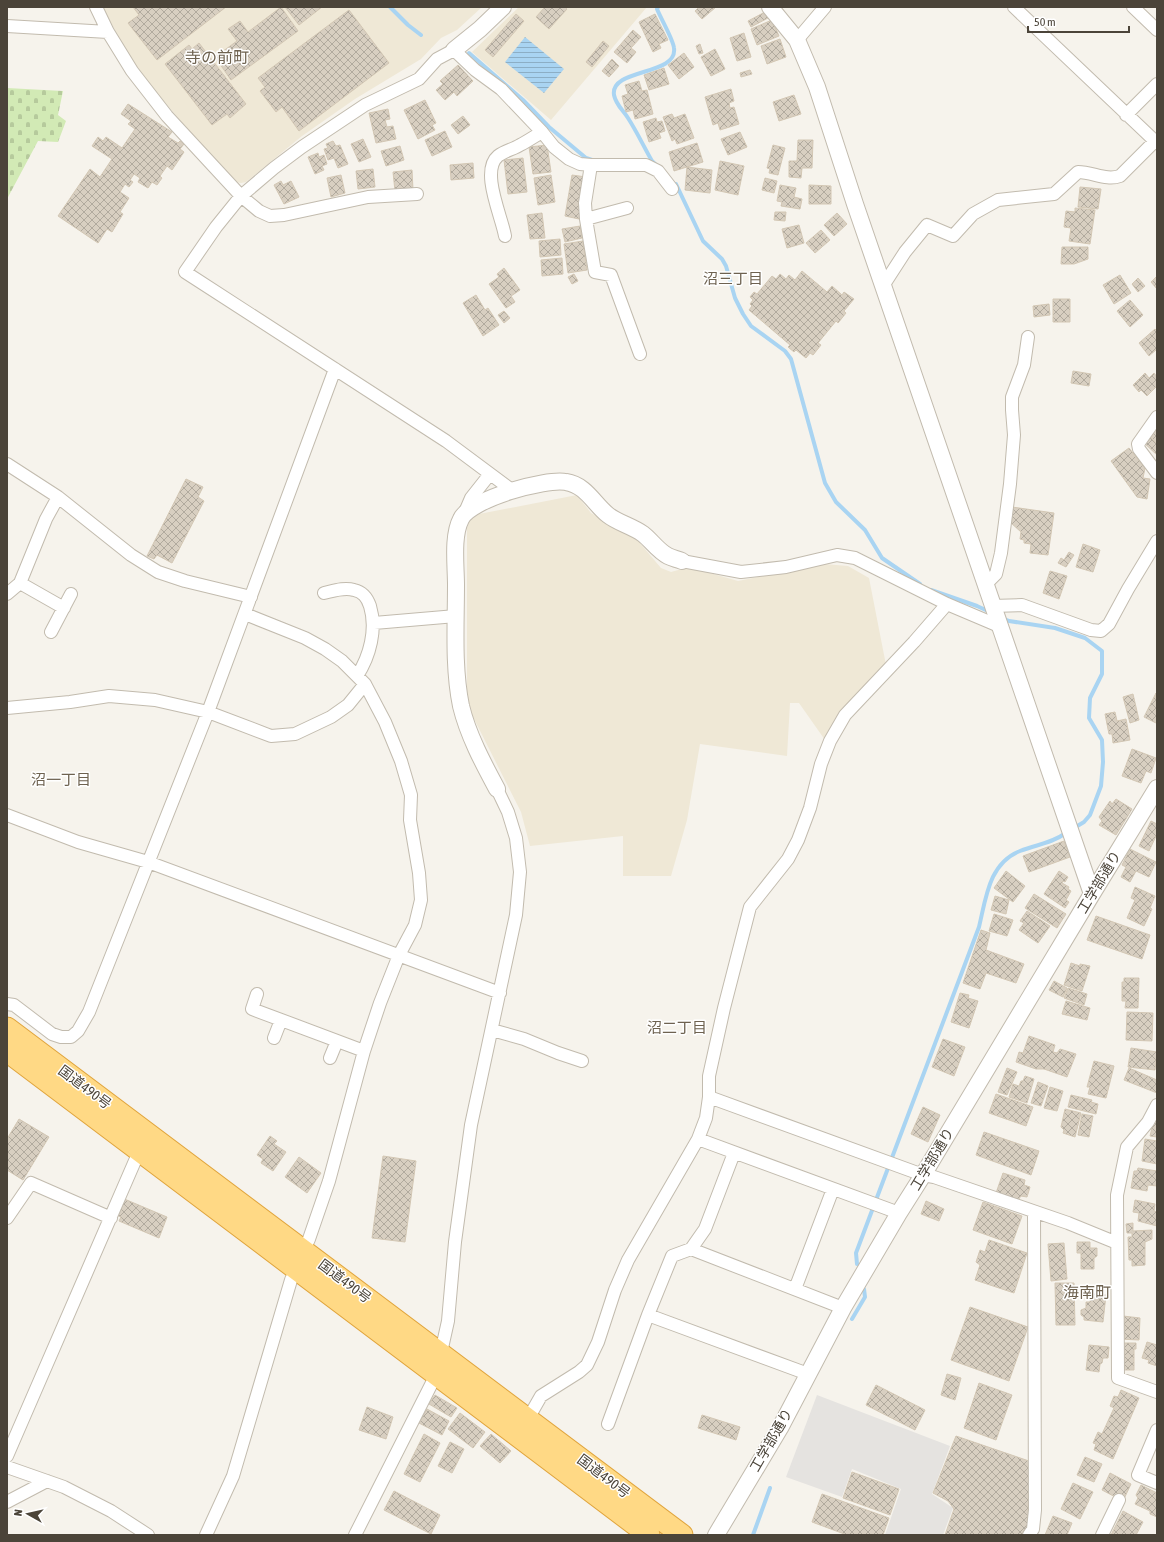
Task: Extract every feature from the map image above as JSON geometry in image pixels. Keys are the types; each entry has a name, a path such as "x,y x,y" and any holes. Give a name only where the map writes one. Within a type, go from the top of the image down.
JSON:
{"highway":[{"name":"国道490号","path":"7,1028 143,1142 299,1259 441,1353 649,1535"},
{"name":"国道490号","path":"7,1052 143,1142"},
{"name":"国道490号","path":"299,1259 436,1375 524,1427 682,1535"}],"street":[{"path":"96,7 108,32 132,71 167,116 241,196 259,211 270,216 284,216 368,197 417,194"},
{"path":"503,7 480,29 454,50 438,58 419,79 365,105 302,147 274,168 241,196 216,227 185,272 446,441 513,491"},
{"path":"770,7 797,40 817,87 855,204 1092,894"},
{"path":"797,40 825,7"},
{"path":"883,286 905,252 927,225 953,236 973,214 998,200 1054,194 1078,172 1088,172 1113,179 1116,178 1156,142 1014,7"},
{"path":"1133,7 1157,30"},
{"path":"7,26 108,32"},
{"path":"454,50 475,70 501,89 542,132 554,147 569,159 580,164 591,165 646,165 658,171 672,189"},
{"path":"1126,115 1157,84"},
{"path":"505,236 502,222 494,203 491,180 492,165 498,156 542,132"},
{"path":"591,165 585,204 595,272 611,275 640,354"},
{"path":"586,219 628,208"},
{"path":"985,585 996,574 1001,553 1010,484 1013,442 1012,397 1024,366 1028,337"},
{"path":"7,1004 14,1005 52,1034 61,1037 71,1037 78,1031 88,1012 208,712 335,369"},
{"path":"1157,418 1138,444 1139,449 1157,473"},
{"path":"7,464 58,497 131,555 158,572 185,581 251,597"},
{"path":"355,1535 436,1375 448,1321 455,1242 471,1125 516,915 520,872 516,838 508,812 467,726 461,705 457,669 456,548 458,528 460,519 471,498 490,474"},
{"path":"465,512 483,501 513,491 548,483 565,482 576,484 610,516 643,534 667,556 682,561 741,572 786,567 837,555 855,558 947,604 999,626"},
{"path":"7,594 20,583 35,549 43,525 58,497"},
{"path":"992,606 1022,605 1091,630 1101,631 1109,624 1128,588 1157,541"},
{"path":"20,583 64,608"},
{"path":"7,708 70,702 109,696 155,700 208,712 271,736 295,734 331,717 348,705 361,680 374,623 367,597 362,593 345,589 324,593"},
{"path":"51,632 71,594"},
{"path":"524,1427 541,1396 579,1372 587,1365 598,1342 628,1260 698,1139 706,1118 709,1097 709,1076 724,1008 750,907 788,859 798,840 810,808 821,764 830,741 845,715 914,642 947,604"},
{"path":"206,1535 233,1476 299,1259 329,1181 364,1051 380,1003 400,955 415,925 421,900 419,873 410,820 412,795 401,761 385,722 361,680 342,661 325,649 305,638 245,614"},
{"path":"374,623 456,616"},
{"name":"工学部通り","path":"716,1535 780,1428 843,1308 899,1213 1157,788"},
{"path":"7,815 78,842 148,862 500,992"},
{"path":"257,994 252,1009 364,1051"},
{"path":"274,1038 281,1020"},
{"path":"492,1030 524,1039 558,1054 582,1061"},
{"path":"330,1058 337,1041"},
{"path":"709,1097 923,1175 934,1177 1068,1223 1117,1243"},
{"path":"1157,1105 1148,1122 1127,1147 1117,1195 1118,1378 1157,1392"},
{"path":"698,1139 899,1213"},
{"path":"7,1456 143,1142"},
{"path":"608,1424 648,1315 672,1256 691,1249 706,1229 734,1152"},
{"path":"7,1218 32,1183 111,1218"},
{"path":"795,1289 833,1189"},
{"path":"1030,1535 1033,1529 1035,1510 1034,1212"},
{"path":"691,1249 843,1308"},
{"path":"648,1315 808,1374"},
{"path":"1157,1430 1138,1475 1157,1484"},
{"path":"7,1468 64,1487 111,1511 148,1535"},
{"path":"7,1502 47,1481"},
{"path":"1102,1535 1119,1500"}],"shaded area":[{"path":"99,7 482,7 457,30 441,38 421,59 355,99 302,136 246,182 241,183 236,182 226,174 138,71 112,25"},
{"path":"519,7 647,7 551,120 472,52"},
{"path":"577,495 591,513 639,542 661,568 671,572 689,567 738,581 824,564 848,566 869,578 886,665 825,740 799,703 790,703 787,756 700,744 687,820 671,876 623,876 623,836 530,846 521,812 469,709 467,689 467,528 470,520 479,514"},
{"path":"817,1395 950,1446 932,1494 953,1508 943,1535 885,1535 901,1489 852,1469 842,1497 786,1477"}],"green space":[{"path":"7,88 63,91 58,115 66,121 58,142 38,141 7,199"}],"water":[{"path":"525,37 564,69 544,93 505,62"}],"building":[{"path":"133,7 226,7 157,60 128,23 139,15"},
{"path":"281,7 298,31 231,80 215,57 237,41 228,29 240,21 248,32"},
{"path":"285,7 322,7 299,25"},
{"path":"545,7 565,7 567,9 549,29 536,17"},
{"path":"699,7 716,7 702,19 695,11"},
{"path":"349,10 389,63 299,131 282,107 276,112 260,91 265,87 258,78"},
{"path":"765,12 768,18 751,27 748,21"},
{"path":"516,14 524,21 493,57 485,50"},
{"path":"655,14 668,40 659,44 661,48 653,52 639,22"},
{"path":"772,20 779,36 757,45 751,29"},
{"path":"633,30 641,37 631,48 636,52 627,63 614,52"},
{"path":"744,33 751,57 737,61 730,38"},
{"path":"780,39 786,57 767,64 761,46"},
{"path":"603,41 609,46 592,67 586,62"},
{"path":"199,43 246,104 230,118 227,114 212,125 165,64 189,45 192,49"},
{"path":"700,44 703,53 699,54 696,46"},
{"path":"715,49 725,69 711,76 701,57"},
{"path":"684,53 694,67 679,79 668,65"},
{"path":"612,59 619,66 609,77 602,71"},
{"path":"458,65 473,81 457,96 454,92 445,100 436,90 443,84 440,81"},
{"path":"664,68 669,84 649,90 644,75"},
{"path":"750,70 752,74 741,77 740,73"},
{"path":"639,81 642,91 647,90 653,114 635,119 633,110 626,112 622,96 628,94 625,85"},
{"path":"731,89 734,101 729,103 730,108 734,107 739,124 720,130 718,123 713,125 705,97"},
{"path":"794,95 801,114 779,121 773,102"},
{"path":"425,100 436,123 432,125 435,130 418,139 404,110"},
{"path":"128,104 172,132 168,137 178,143 180,141 184,144 180,149 184,152 172,170 167,166 160,176 162,178 157,185 152,182 148,188 138,182 140,178 134,174 130,180 133,182 129,187 125,184 120,192 129,198 120,212 123,214 112,232 107,229 98,243 58,216 90,169 100,177 112,159 92,146 98,137 103,141 106,137 122,148 135,129 128,124 131,121 121,114"},
{"path":"388,109 390,119 385,120 387,127 393,126 396,139 376,143 369,113"},
{"path":"672,114 674,118 685,114 694,138 677,144 675,139 672,141 663,117"},
{"path":"463,116 470,125 458,134 451,125"},
{"path":"656,118 657,122 662,121 665,131 659,133 661,138 649,142 643,122"},
{"path":"445,131 452,147 432,156 425,140"},
{"path":"740,132 747,147 728,155 721,139"},
{"path":"363,139 371,157 359,162 351,144"},
{"path":"798,140 813,140 812,168 802,168 801,178 789,177 789,161 797,161"},
{"path":"333,141 336,146 340,145 348,164 338,168 334,158 328,160 324,149 328,148 326,144"},
{"path":"697,143 703,162 674,171 669,152"},
{"path":"547,145 551,172 533,174 529,147"},
{"path":"773,145 785,148 778,175 769,173 770,169 767,168"},
{"path":"400,146 404,160 386,166 381,151"},
{"path":"318,153 319,157 324,155 327,164 322,166 324,170 315,174 308,157"},
{"path":"523,158 527,192 508,194 504,160"},
{"path":"720,161 744,166 738,195 715,190"},
{"path":"473,163 474,178 451,180 450,165"},
{"path":"687,167 712,170 710,193 685,190"},
{"path":"373,169 375,187 358,189 356,171"},
{"path":"412,170 413,190 395,191 393,172"},
{"path":"341,175 345,193 331,197 327,178"},
{"path":"551,175 555,202 538,205 534,178"},
{"path":"572,175 586,177 579,219 565,216"},
{"path":"765,178 777,181 774,193 762,190"},
{"path":"281,181 283,185 291,181 299,197 284,204 274,185"},
{"path":"780,185 796,188 794,197 802,199 800,209 781,206 782,202 777,201"},
{"path":"809,185 831,186 831,204 809,204"},
{"path":"1080,187 1101,189 1098,209 1078,207"},
{"path":"1075,208 1095,210 1090,244 1069,241 1071,228 1064,227 1066,211 1075,212"},
{"path":"775,212 786,212 785,221 774,220"},
{"path":"542,213 545,238 530,239 527,215"},
{"path":"837,213 847,224 834,236 824,225"},
{"path":"799,225 804,243 787,248 782,229"},
{"path":"580,226 582,238 565,242 562,229"},
{"path":"821,230 830,240 815,253 806,243"},
{"path":"560,239 561,255 540,257 539,241"},
{"path":"583,241 587,270 568,273 564,244"},
{"path":"1062,247 1088,247 1088,259 1074,264 1061,264"},
{"path":"562,258 563,274 542,276 541,260"},
{"path":"504,268 520,290 511,296 515,302 506,308 489,284 499,277 497,274"},
{"path":"802,271 827,292 832,286 842,295 844,292 854,299 844,311 846,313 838,323 836,321 818,343 821,345 813,355 810,353 806,358 796,350 794,352 788,347 790,345 749,310 752,306 750,304 753,300 750,297 754,292 757,294 772,276 776,279 780,274 786,279 789,275 795,280"},
{"path":"574,274 578,281 572,284 568,277"},
{"path":"1120,275 1131,293 1114,304 1103,285"},
{"path":"1157,276 1157,289 1151,282"},
{"path":"1138,278 1145,286 1138,292 1132,284"},
{"path":"476,295 485,310 488,308 499,325 483,336 463,303"},
{"path":"1053,299 1070,299 1070,322 1053,322"},
{"path":"1130,300 1143,315 1130,327 1117,311"},
{"path":"1049,304 1050,315 1034,317 1033,306"},
{"path":"504,311 510,318 504,323 498,315"},
{"path":"1155,329 1157,331 1157,349 1149,356 1139,343"},
{"path":"1073,371 1091,374 1089,386 1071,383"},
{"path":"1145,373 1149,378 1154,373 1157,377 1157,386 1147,396 1141,390 1139,392 1133,385"},
{"path":"1156,428 1157,429 1157,455 1143,442"},
{"path":"1157,428 1157,444 1149,436"},
{"path":"1129,448 1145,468 1143,478 1150,479 1147,499 1137,497 1111,461"},
{"path":"186,479 203,487 198,497 204,501 172,563 157,555 154,559 147,556"},
{"path":"1012,507 1054,513 1048,555 1030,553 1031,544 1024,543 1024,540 1020,539 1021,532 1010,522"},
{"path":"1083,544 1100,550 1093,572 1076,567"},
{"path":"1069,552 1074,555 1066,567 1058,563 1061,558 1064,560"},
{"path":"1050,571 1067,576 1059,599 1043,593"},
{"path":"1156,693 1157,721 1156,723 1144,717"},
{"path":"1133,694 1139,720 1130,723 1123,697"},
{"path":"1115,712 1117,721 1126,719 1130,740 1113,743 1112,734 1109,734 1105,714"},
{"path":"1132,749 1156,758 1151,773 1146,771 1141,783 1122,776"},
{"path":"1116,799 1132,809 1116,835 1099,825 1102,821 1099,817 1110,801 1112,804"},
{"path":"1151,821 1157,824 1157,834 1149,851 1139,846"},
{"path":"1064,841 1070,857 1029,872 1023,856"},
{"path":"1130,849 1156,862 1149,877 1136,871 1130,882 1121,877 1126,867 1122,865"},
{"path":"1006,871 1025,886 1013,902 994,888"},
{"path":"1059,871 1068,877 1065,882 1063,881 1062,883 1069,887 1068,889 1071,891 1066,900 1069,902 1065,908 1044,894"},
{"path":"1135,887 1155,896 1150,908 1152,909 1144,926 1127,918 1135,900 1131,898"},
{"path":"1034,894 1066,914 1057,928 1025,908"},
{"path":"995,896 1009,900 1006,914 991,910"},
{"path":"1027,911 1050,926 1038,943 1019,930 1024,923 1020,921"},
{"path":"994,914 1013,920 1007,936 989,931"},
{"path":"1096,916 1150,935 1142,959 1087,940"},
{"path":"981,930 990,933 986,950 1024,964 1016,983 986,973 980,989 963,983"},
{"path":"1071,963 1080,966 1080,964 1090,966 1082,991 1064,985"},
{"path":"1124,978 1139,978 1138,1008 1125,1008 1126,1001 1122,1001 1122,982 1124,982"},
{"path":"1054,981 1067,988 1063,997 1049,990"},
{"path":"1068,988 1087,994 1084,1005 1064,998"},
{"path":"960,993 969,995 968,998 978,1001 969,1028 951,1022"},
{"path":"1066,1001 1090,1008 1087,1020 1062,1014"},
{"path":"1127,1012 1153,1013 1152,1041 1126,1040"},
{"path":"1029,1036 1055,1045 1053,1052 1057,1053 1060,1049 1076,1054 1067,1077 1016,1062 1019,1052 1023,1053"},
{"path":"943,1039 965,1047 954,1076 932,1067"},
{"path":"1131,1048 1157,1052 1155,1070 1128,1067"},
{"path":"1094,1061 1114,1066 1106,1098 1088,1094 1090,1087 1087,1087"},
{"path":"1007,1068 1017,1072 1007,1095 998,1092"},
{"path":"1129,1068 1157,1080 1157,1093 1124,1080"},
{"path":"1025,1076 1034,1079 1027,1103 1009,1097 1013,1084 1019,1086"},
{"path":"1038,1082 1048,1086 1041,1106 1031,1103"},
{"path":"1050,1087 1063,1091 1057,1111 1044,1108"},
{"path":"996,1094 1033,1107 1026,1126 989,1113"},
{"path":"1071,1095 1092,1100 1091,1102 1098,1104 1096,1114 1068,1107"},
{"path":"923,1107 940,1115 928,1142 911,1134"},
{"path":"1065,1109 1081,1113 1075,1137 1063,1133 1064,1130 1061,1127"},
{"path":"1082,1114 1093,1116 1089,1137 1078,1135"},
{"path":"1157,1118 1157,1137 1150,1136 1154,1120"},
{"path":"19,1119 49,1137 23,1180 7,1170 7,1139"},
{"path":"984,1132 1039,1151 1031,1175 976,1155"},
{"path":"270,1136 277,1141 274,1144 286,1152 273,1171 261,1163 263,1159 257,1155"},
{"path":"1145,1139 1157,1141 1157,1164 1142,1161"},
{"path":"383,1156 416,1161 405,1242 372,1238"},
{"path":"299,1157 321,1173 307,1193 285,1177"},
{"path":"1138,1168 1157,1171 1157,1186 1148,1185 1147,1191 1131,1188 1134,1171 1137,1171"},
{"path":"1003,1173 1025,1180 1024,1185 1030,1187 1027,1197 1021,1196 1018,1200 996,1193"},
{"path":"122,1198 167,1217 159,1238 119,1221 121,1217 116,1215"},
{"path":"1135,1200 1155,1204 1154,1211 1157,1212 1157,1226 1138,1221 1139,1213 1133,1212"},
{"path":"926,1201 944,1209 939,1221 921,1214"},
{"path":"983,1202 1022,1216 1012,1244 973,1230"},
{"path":"1133,1223 1133,1231 1152,1230 1152,1239 1145,1242 1145,1265 1132,1266 1132,1260 1129,1260 1128,1237 1132,1237 1132,1233 1127,1233 1126,1224"},
{"path":"989,1240 1027,1253 1014,1293 975,1280 980,1265 976,1262 980,1250 985,1252"},
{"path":"1077,1242 1090,1242 1090,1248 1097,1248 1097,1256 1094,1258 1094,1269 1081,1269 1081,1253 1077,1253"},
{"path":"1064,1243 1067,1279 1051,1281 1048,1244"},
{"path":"1055,1283 1074,1283 1075,1325 1056,1325"},
{"path":"1091,1293 1106,1295 1103,1322 1084,1320 1084,1317 1081,1315 1081,1310 1086,1308 1086,1302 1090,1302"},
{"path":"970,1307 1028,1327 1009,1381 951,1360"},
{"path":"1123,1316 1140,1318 1139,1340 1119,1339"},
{"path":"1147,1342 1157,1345 1157,1366 1148,1363 1149,1360 1142,1358"},
{"path":"1120,1343 1136,1343 1136,1349 1134,1349 1134,1370 1120,1370"},
{"path":"1089,1345 1109,1347 1108,1358 1103,1358 1102,1363 1100,1364 1099,1372 1086,1370"},
{"path":"947,1374 961,1378 955,1400 941,1395"},
{"path":"979,1383 1012,1395 996,1440 964,1428"},
{"path":"876,1385 925,1410 915,1430 866,1405"},
{"path":"1121,1390 1139,1398 1113,1459 1094,1450 1096,1444 1093,1443 1098,1432 1102,1434 1114,1408 1110,1406 1114,1396 1118,1397"},
{"path":"435,1395 457,1408 451,1417 429,1404"},
{"path":"367,1407 393,1417 386,1439 359,1430"},
{"path":"427,1409 449,1421 442,1435 419,1423"},
{"path":"460,1413 485,1432 473,1448 448,1429"},
{"path":"702,1415 740,1427 736,1440 698,1428"},
{"path":"424,1434 440,1443 420,1482 404,1474"},
{"path":"491,1434 511,1451 500,1463 480,1446"},
{"path":"956,1436 1029,1461 1028,1525 1023,1535 945,1535 954,1509 948,1501 933,1493"},
{"path":"450,1442 464,1449 452,1473 438,1466"},
{"path":"1085,1457 1102,1464 1094,1482 1077,1475"},
{"path":"852,1472 899,1489 890,1515 843,1498"},
{"path":"1110,1473 1131,1484 1123,1501 1102,1490"},
{"path":"1073,1483 1093,1492 1080,1519 1061,1509"},
{"path":"1141,1485 1157,1493 1157,1517 1150,1514 1150,1511 1135,1504 1138,1498 1136,1495"},
{"path":"394,1491 440,1515 431,1534 384,1510"},
{"path":"822,1494 889,1518 883,1535 847,1535 812,1522"},
{"path":"1123,1511 1143,1522 1136,1535 1111,1535"},
{"path":"1053,1516 1072,1523 1067,1535 1045,1535"}],"waterway":[{"path":"390,7 408,25 421,35"},
{"path":"655,164 628,118 618,105 614,95 616,86 622,80 656,68 666,63 672,57 674,48 673,44 657,9 658,7"},
{"path":"469,53 523,100 549,127 586,158 592,160"},
{"path":"676,184 703,241 722,259 726,266 735,298 743,314 751,326 785,351 791,359 825,483 836,502 865,530 882,558 920,584"},
{"path":"931,590 990,612"},
{"path":"1002,618 1009,621 1055,628 1085,638 1102,651 1102,674 1090,698 1089,718 1102,740 1103,762 1101,786 1090,815 1084,822 1074,828"},
{"path":"857,1264 856,1253 979,927 990,883 995,873 1010,857 1020,851 1044,844 1066,833"},
{"path":"852,1319 865,1297 864,1289"},
{"path":"753,1535 770,1488"}],"district":[{"name":"寺の前町","path":"217,57"},
{"name":"沼三丁目","path":"733,279"},
{"name":"沼一丁目","path":"61,780"},
{"name":"沼二丁目","path":"677,1028"},
{"name":"海南町","path":"1087,1292"}]}
